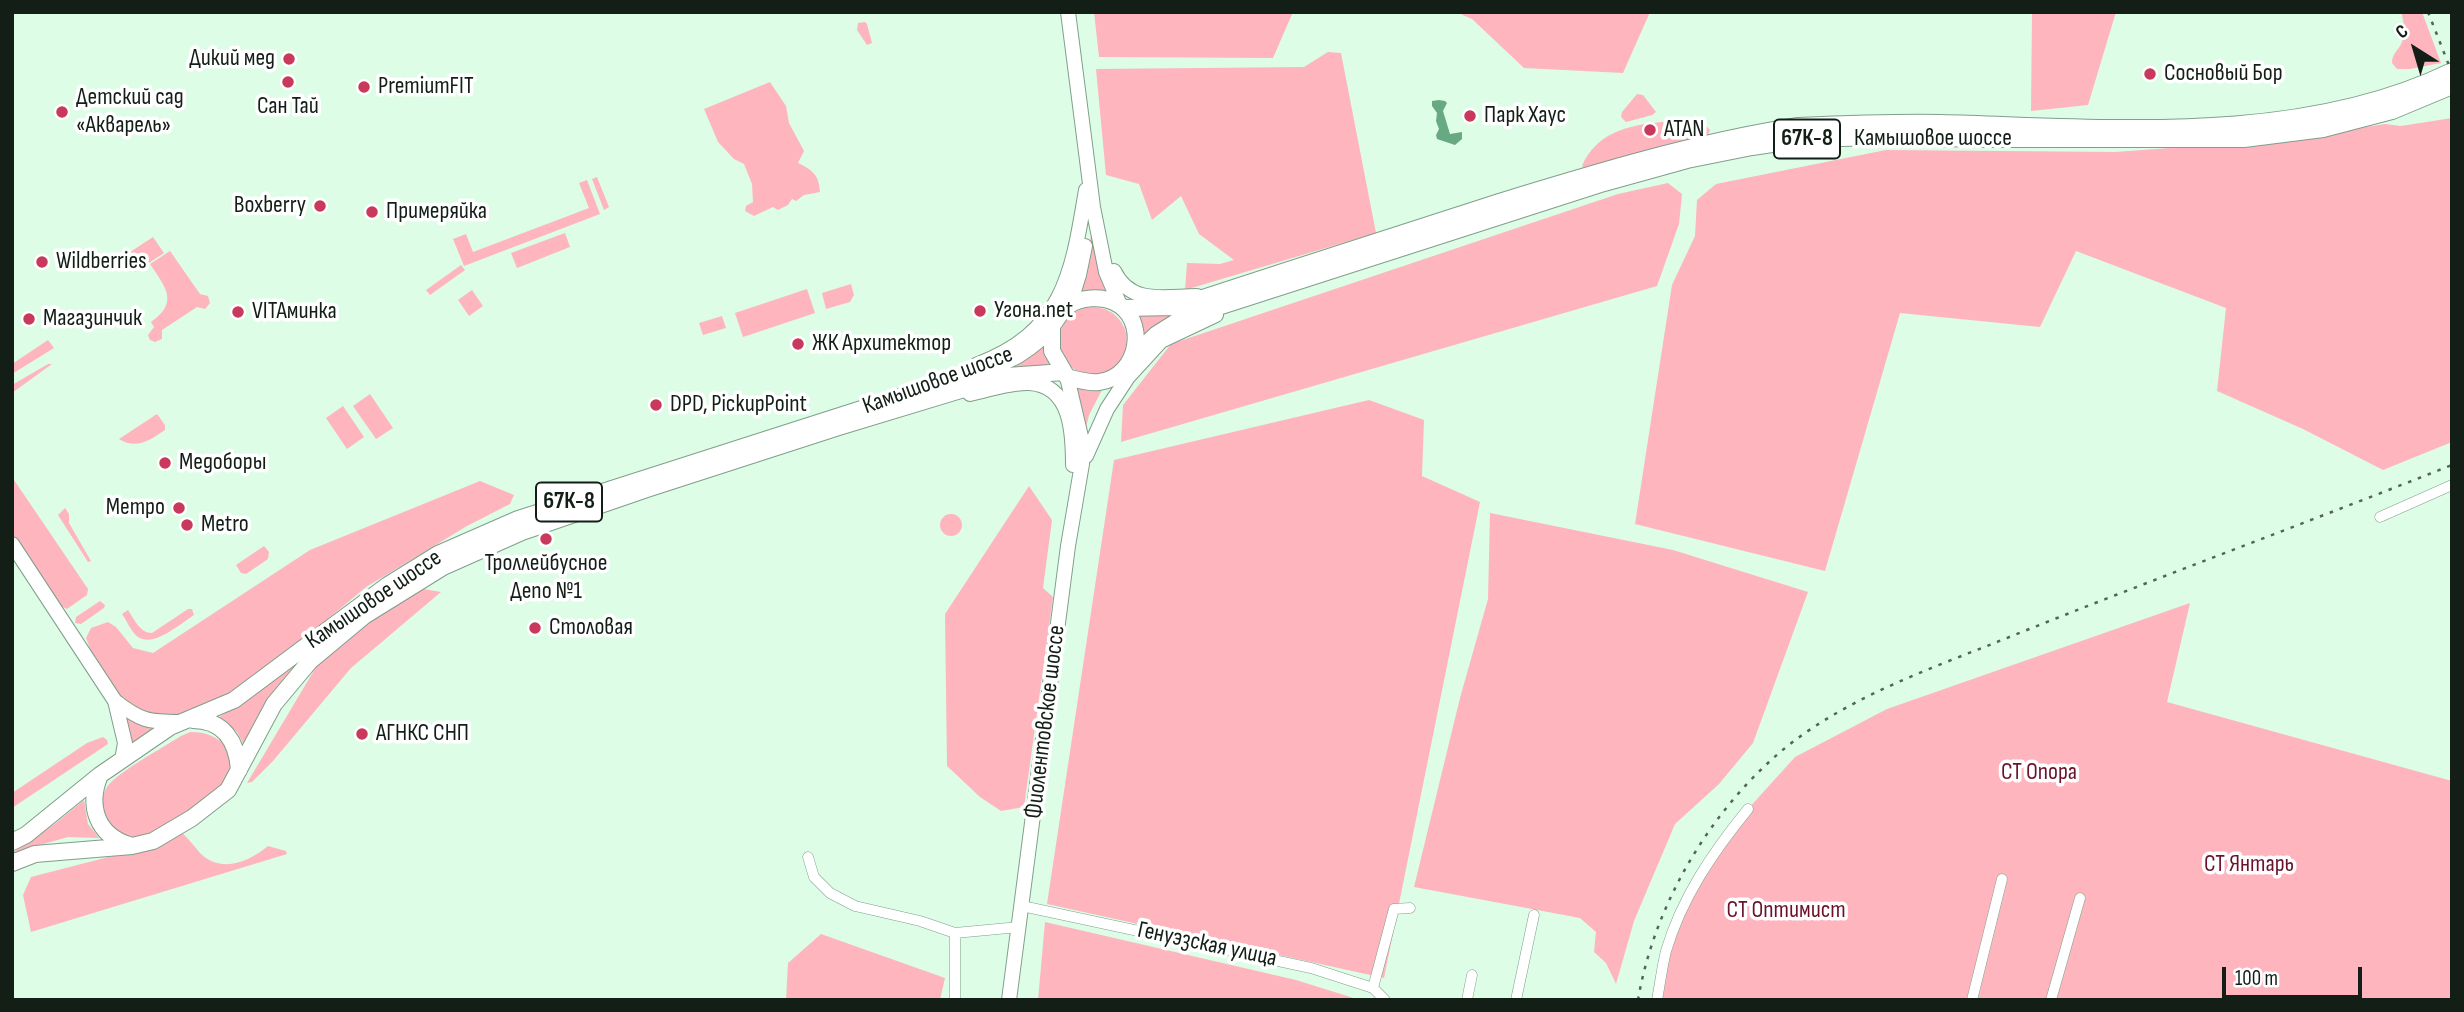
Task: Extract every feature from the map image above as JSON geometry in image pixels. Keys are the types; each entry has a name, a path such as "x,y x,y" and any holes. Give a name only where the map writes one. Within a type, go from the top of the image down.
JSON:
{"main road":[{"path":"1068,12 1096,223 1106,272 1133,326 1134,355"},
{"name":"Камышовое шоссе","path":"1209,296 1552,186 1689,148 1780,129 1798,126 1904,123 2162,128 2273,121 2318,115 2378,101 2452,71"},
{"name":"Камышовое шоссе","path":"1134,355 1157,334 1181,320 1604,183 1687,160 1805,139 2244,139 2323,129 2392,111 2452,86"},
{"path":"940,383 950,374 989,360 1025,339 1048,316 1065,286 1079,236 1088,175"},
{"path":"1069,305 1079,275 1093,207"},
{"path":"1096,223 1119,283 1128,290 1137,294 1168,298 1209,296"},
{"name":"67К-8","path":"1052,327 1069,305 1079,301 1098,299 1110,300 1121,306 1175,307 1209,296"},
{"path":"1082,464 1107,409 1121,387 1161,341 1200,321 1235,308 1248,298"},
{"path":"1052,327 1052,351 1065,374"},
{"name":"Камышовое шоссе","path":"12,842 26,835 100,775 170,727 234,700 398,578 438,554 518,519 989,368 1018,355 1052,327"},
{"name":"67К-8","path":"1119,375 1127,368 1134,355"},
{"name":"Камышовое шоссе","path":"12,863 35,854 132,846 153,841 192,818 228,790 274,704 310,662 364,616 443,567 522,532 647,489 1007,376 1065,374 1090,383 1119,375"},
{"name":"Фиолентовское шоссе","path":"1009,1000 1082,464 1083,445 1065,374"},
{"name":"Фиолентовское шоссе","path":"1083,445 1102,403 1119,375"},
{"path":"927,401 1015,384 1031,383 1043,386 1058,397 1069,416 1076,501"},
{"path":"12,544 115,701 136,717 149,720 214,722 224,730 236,748 239,770"},
{"path":"115,701 125,743 122,760"},
{"path":"100,775 94,797 97,820 111,837 132,846"}],"street":[{"path":"2380,517 2452,485"},
{"path":"1657,1000 1666,951 1690,890 1715,850 1748,809"},
{"path":"808,857 814,877 830,893 855,906 920,921 955,933 1019,927"},
{"path":"1972,1000 2002,880"},
{"path":"2051,1000 2080,898"},
{"name":"Генуэзская улица","path":"1022,906 1311,968 1373,988 1385,1000"},
{"path":"1373,988 1394,909 1410,908"},
{"path":"1516,1000 1534,915"},
{"path":"955,933 955,1000"},
{"path":"1467,1000 1472,975"}],"green space":[{"path":"1094,12 1293,12 1273,58 1099,57"},
{"path":"1456,12 1650,12 1623,73 1524,68 1472,19"},
{"path":"2032,12 2116,12 2088,105 2031,111"},
{"path":"2401,12 2422,12 2441,63 2397,69 2392,63 2403,38"},
{"path":"865,22 872,43 867,45 857,30 858,23"},
{"path":"1328,52 1341,53 1376,233 1185,290 1187,263 1220,264 1234,260 1199,234 1181,196 1152,220 1139,184 1106,175 1096,69 1304,67"},
{"path":"770,82 786,106 789,123 804,151 798,163 814,173 820,192 804,195 796,201 792,199 788,205 778,210 773,207 754,216 745,211 746,206 753,202 752,184 744,164 734,159 718,142 704,109"},
{"path":"1637,94 1643,95 1656,112 1626,122 1621,117 1622,112"},
{"path":"2452,118 2452,442 2383,470 2303,429 2217,391 2226,308 2076,251 2040,327 1900,313 1825,571 1635,524 1672,285 1695,236 1697,200 1716,184 1886,150 2115,152 2282,140 2385,124 2401,126"},
{"path":"1668,123 1672,128 1693,124 1710,130 1708,135 1585,169 1582,166 1604,138 1625,129"},
{"path":"597,177 609,207 604,210 592,179"},
{"path":"587,180 600,214 464,266 453,239 466,234 473,252 589,208 579,183"},
{"path":"1668,183 1682,194 1679,224 1657,286 1121,442 1123,405 1171,344 1618,194"},
{"path":"1092,230 1114,298 1077,296"},
{"path":"565,233 570,247 517,268 511,253"},
{"path":"153,237 164,253 135,272 124,256"},
{"path":"170,251 200,294 208,296 210,303 205,309 197,307 162,330 162,339 155,342 150,340 148,335 154,327 151,322 165,308 167,295 150,264"},
{"path":"461,265 465,270 430,295 426,290"},
{"path":"851,284 854,295 850,302 826,309 822,293"},
{"path":"807,289 815,313 743,337 735,313"},
{"path":"472,290 483,306 469,316 458,300"},
{"path":"1093,307 1106,310 1117,317 1124,328 1127,341 1124,354 1117,365 1106,372 1093,375 1080,372 1069,365 1062,354 1059,341 1062,328 1069,317 1080,310"},
{"path":"1188,309 1140,342 1132,314"},
{"path":"722,316 726,328 703,335 699,323"},
{"path":"48,340 54,348 12,374 12,364"},
{"path":"1046,340 1055,369 1003,369"},
{"path":"52,364 12,393 12,385"},
{"path":"1073,384 1104,386 1089,415 1086,428"},
{"path":"370,394 393,428 376,439 353,406"},
{"path":"1369,400 1424,420 1422,476 1480,502 1384,978 1047,904 1114,460"},
{"path":"343,406 364,437 347,449 326,418"},
{"path":"157,414 165,425 165,430 159,434 138,444 119,439"},
{"path":"12,477 88,589 87,595 67,609 61,606 12,535"},
{"path":"480,481 514,495 510,504 467,526 366,587 253,682 199,712 158,718 122,702 91,651 86,638 91,628 108,622 116,627 133,648 153,653 310,550"},
{"path":"1029,486 1052,520 1043,588 1053,597 1024,807 1001,811 980,797 947,766 945,614"},
{"path":"65,508 69,514 69,523 91,561 88,562 58,515"},
{"path":"1490,513 1673,550 1808,592 1753,743 1719,784 1675,824 1634,921 1616,984 1606,963 1594,952 1596,932 1580,918 1414,887 1460,698 1488,599"},
{"path":"951,514 959,517 962,525 959,533 951,536 943,533 940,525 943,517"},
{"path":"264,546 269,552 268,559 246,574 241,573 236,565"},
{"path":"418,588 441,592 351,668 273,761 252,782 247,783 316,667 330,650"},
{"path":"100,601 105,605 104,608 81,624 75,623 76,617"},
{"path":"2190,603 2167,702 2452,781 2452,1000 1657,1000 1666,951 1690,890 1748,809 1795,757 1887,709"},
{"path":"192,609 194,615 159,637 144,640 131,629 122,614 128,610 141,628 152,633"},
{"path":"308,651 244,745 237,732 219,717 257,693"},
{"path":"127,715 158,728 127,748"},
{"path":"190,732 211,736 227,749 231,762 229,774 222,785 212,796 160,829 134,838 117,833 103,812 103,795 107,787 130,768"},
{"path":"103,737 108,744 12,808 12,793 87,743"},
{"path":"84,800 88,824 99,838 68,837 12,853 56,823"},
{"path":"181,832 200,853 217,863 244,861 268,846 286,851 287,854 31,932 23,895 31,877 147,847"},
{"path":"1045,922 1296,980 1360,1000 1038,1000"},
{"path":"821,934 945,978 940,1000 786,1000 788,963"}],"shaded area":[{"path":"1432,101 1447,103 1443,111 1450,134 1462,132 1462,139 1455,145 1437,139 1437,113"}],"railway":[{"path":"2428,12 2452,73"},
{"path":"1638,1000 1645,967 1669,902 1684,870 1703,841 1745,786 1793,741 1820,723 1877,692 1937,666 2452,465"}],"place":[{"name":"Дикий мед","path":"289,59"},
{"name":"Сосновый Бор","path":"2150,74"},
{"name":"Сан Тай","path":"288,82"},
{"name":"PremiumFIT","path":"364,87"},
{"name":"Детский сад «Акварель»","path":"62,112"},
{"name":"Парк Хаус","path":"1470,116"},
{"name":"ATAN","path":"1650,130"},
{"name":"Boxberry","path":"320,206"},
{"name":"Примеряйка","path":"372,212"},
{"name":"Wildberries","path":"42,262"},
{"name":"Угона.net","path":"980,311"},
{"name":"VITAминка","path":"238,312"},
{"name":"Магазинчик","path":"29,319"},
{"name":"ЖК Архитектор","path":"798,344"},
{"name":"DPD, PickupPoint","path":"656,405"},
{"name":"Медоборы","path":"165,463"},
{"name":"Метро","path":"179,508"},
{"name":"Metro","path":"187,525"},
{"name":"Троллейбусное Депо №1","path":"546,539"},
{"name":"Столовая","path":"535,628"},
{"name":"АГНКС СНП","path":"362,734"}],"park label":[{"name":"СТ Опора","path":"2039,773"},
{"name":"СТ Янтарь","path":"2249,865"},
{"name":"СТ Оптимист","path":"1786,911"}]}
